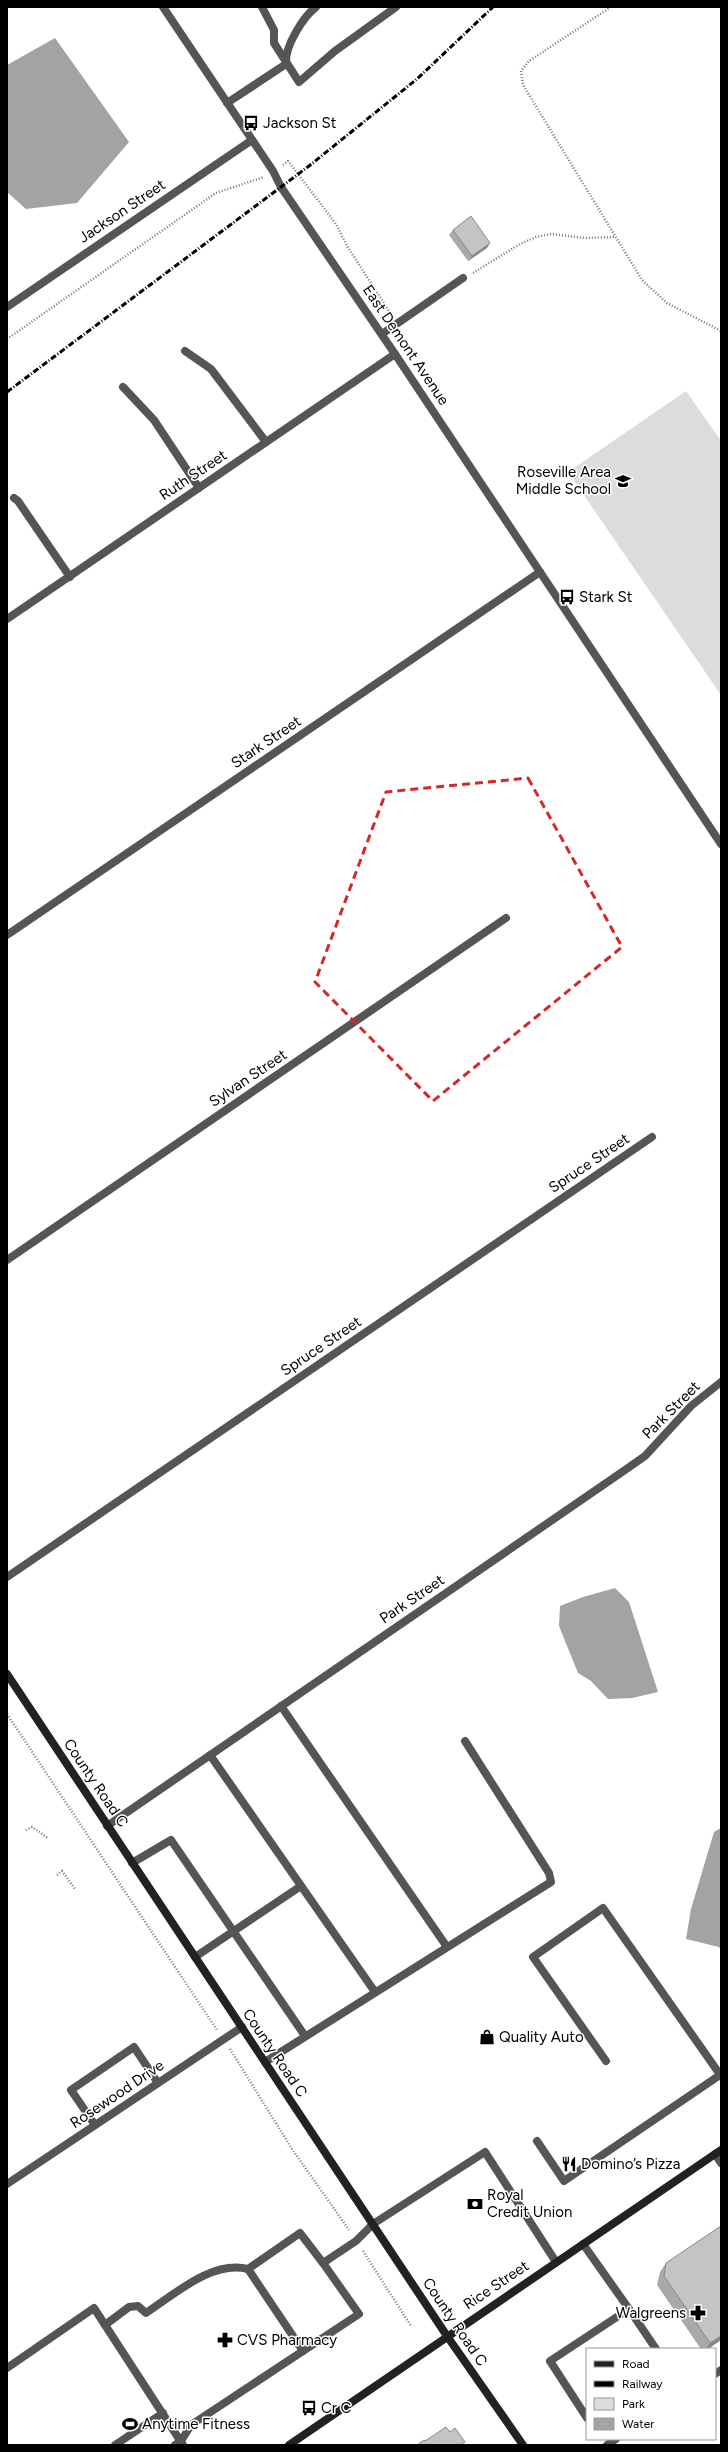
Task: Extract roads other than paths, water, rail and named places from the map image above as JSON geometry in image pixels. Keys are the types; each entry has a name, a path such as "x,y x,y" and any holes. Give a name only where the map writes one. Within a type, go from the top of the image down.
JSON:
{"main road":[{"name":"County Road C","path":"7,1674 447,2336 523,2445"},
{"name":"Rice Street","path":"289,2445 718,2152"}],"street":[{"name":"East Demont Avenue","path":"163,7 273,171 281,187 382,334 721,844"},
{"path":"262,7 274,30 274,43 286,64 299,82 335,51 396,7"},
{"path":"286,64 285,57 292,41 302,24 316,7"},
{"path":"227,103 286,64"},
{"name":"Jackson Street","path":"7,306 252,140"},
{"path":"382,334 463,278"},
{"path":"185,351 211,369 266,442"},
{"name":"Ruth Street","path":"7,619 395,354"},
{"path":"123,387 154,420 199,488"},
{"path":"14,498 18,501 70,577"},
{"name":"Stark Street","path":"7,935 540,572"},
{"name":"Sylvan Street","path":"7,1260 506,918"},
{"name":"Spruce Street","path":"7,1577 652,1137"},
{"name":"Park Street","path":"107,1826 630,1467 662,1440 692,1406 721,1382"},
{"path":"281,1706 448,1947"},
{"path":"265,2062 551,1882 549,1873 465,1741"},
{"path":"210,1755 375,1992"},
{"path":"132,1863 171,1840 305,2036"},
{"path":"195,1957 301,1886"},
{"path":"536,2141 564,2181 720,2075 603,1908 533,1957 606,2061"},
{"name":"Rosewood Drive","path":"7,2184 242,2028"},
{"path":"95,2125 71,2090 134,2047 158,2083"},
{"path":"323,2263 356,2241 373,2224 485,2152 556,2262"},
{"path":"718,2152 721,2163"},
{"path":"105,2324 129,2308 138,2306 146,2313 211,2272 227,2267 248,2269 300,2233 359,2314 191,2425 180,2444"},
{"path":"583,2244 655,2348"},
{"path":"248,2269 303,2351"},
{"path":"7,2368 94,2308 163,2414 180,2444"},
{"path":"586,2416 550,2361 629,2309"},
{"path":"115,2445 163,2414"}],"water":[{"path":"55,38 129,142 77,203 26,209 7,192 7,65"},
{"path":"615,1588 629,1602 658,1692 632,1698 608,1699 591,1681 578,1673 559,1626 560,1606 583,1597"},
{"path":"721,1828 721,1951 719,1947 686,1939 691,1909 714,1832"}],"railway":[{"path":"7,392 309,166 417,79 493,7"}],"place":[{"name":"Jackson St","path":"251,123"},
{"name":"Roseville Area Middle School","path":"623,481"},
{"name":"Stark St","path":"567,597"},
{"name":"Quality Auto","path":"487,2037"},
{"name":"Domino’s Pizza","path":"569,2164"},
{"name":"Royal Credit Union","path":"475,2204"},
{"name":"Walgreens","path":"698,2313"},
{"name":"CVS Pharmacy","path":"225,2340"},
{"name":"Cr C","path":"309,2408"},
{"name":"Anytime Fitness","path":"130,2424"}]}
